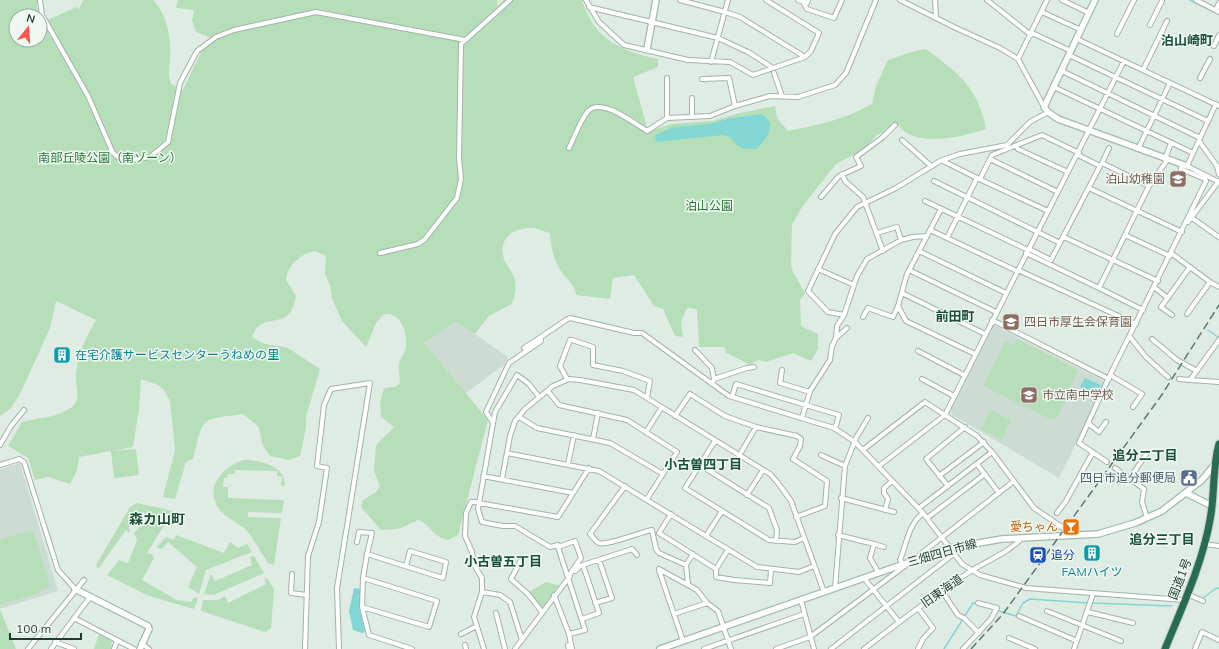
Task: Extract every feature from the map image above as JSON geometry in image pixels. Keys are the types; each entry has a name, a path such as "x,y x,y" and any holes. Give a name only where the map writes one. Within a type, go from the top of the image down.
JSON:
{"highway":[{"name":"国道1号","path":"1165,649 1205,544 1212,506 1215,464 1219,444"}],"main road":[{"path":"647,49 656,0"},
{"path":"1095,0 1054,87 1046,110 1058,119 1090,132 1184,166"},
{"name":"三畑四日市線","path":"660,649 950,548 973,542 1022,537 1098,534 1147,518 1162,511 1186,493 1202,480 1215,464"},
{"path":"1186,493 1212,506"},
{"path":"75,589 148,626 149,630 140,646"}],"street":[{"path":"40,0 42,15 88,96 114,153 125,160 138,160 150,157 168,142 180,83 197,51 216,38 234,30 316,12 465,40"},
{"path":"380,253 405,248 421,241 453,205 457,198 460,179 460,44 510,0"},
{"path":"586,0 599,22 622,43 632,47 647,49 688,60 734,64 753,75 774,71 805,57 811,51 819,33 766,0"},
{"path":"680,0 725,12 755,25 805,57"},
{"path":"710,62 728,0"},
{"path":"798,0 807,3 808,0"},
{"path":"803,2 807,9 834,18 842,0"},
{"path":"569,148 586,115 595,107 607,108 647,130 667,118 715,115 735,106 770,96 798,97 835,85 846,73 876,0"},
{"path":"844,315 828,312 808,291 835,234 857,207 896,188 931,166 943,161 960,154 1006,145 1030,122 1046,110 1018,60 1000,48 900,0"},
{"path":"935,0 936,18"},
{"path":"987,0 1032,34 1116,77 1208,121"},
{"path":"1018,60 1032,34 1047,0"},
{"path":"1062,0 1089,12"},
{"path":"1117,34 1134,0"},
{"path":"1196,0 1217,11 1219,3"},
{"path":"1150,25 1162,1"},
{"path":"589,7 718,38 742,49 774,71 782,96"},
{"path":"1042,12 1081,30"},
{"path":"1143,70 1167,21"},
{"path":"1214,46 1219,35"},
{"path":"1077,39 1217,105 1193,153 1181,169 1205,179 1206,181 1079,443 1106,462"},
{"path":"1200,78 1210,59"},
{"path":"879,466 945,415 974,354 1090,132 1124,61"},
{"path":"1062,71 1200,139 1217,166 1219,174"},
{"path":"667,78 667,118"},
{"path":"702,79 729,78 735,106"},
{"path":"1138,149 1170,83"},
{"path":"1054,87 1193,153"},
{"path":"692,98 692,117"},
{"path":"821,197 839,176 861,166 856,157 883,137 895,125"},
{"path":"947,238 967,197 992,155 1042,135 1078,154 1149,186"},
{"path":"902,140 931,166"},
{"path":"1099,288 1149,186 1166,159 1172,143"},
{"path":"1016,146 1018,149 1068,172"},
{"path":"1028,251 1051,260 1109,148"},
{"path":"990,159 1058,192"},
{"path":"943,161 1048,211"},
{"path":"1184,166 1219,182 1192,218 1186,223"},
{"path":"842,174 846,181 863,197 866,202 883,251"},
{"path":"934,181 1060,243"},
{"path":"1089,188 1182,232"},
{"path":"925,201 1028,251 1143,310"},
{"path":"863,317 867,309 871,308 893,317 909,270 941,209"},
{"path":"1192,218 1219,237"},
{"path":"877,233 897,227 901,240"},
{"path":"930,230 1136,324"},
{"path":"1125,235 1170,255 1219,287"},
{"path":"836,338 837,326 844,315 857,276 867,259 901,240 913,236 927,236"},
{"path":"1064,236 1158,281"},
{"path":"919,251 1006,293"},
{"path":"1172,315 1161,307 1190,267"},
{"path":"818,269 854,284"},
{"path":"909,270 996,312"},
{"path":"1187,314 1210,282"},
{"path":"1154,288 1168,298"},
{"path":"902,292 985,334"},
{"path":"898,306 906,321 974,354"},
{"path":"524,348 570,318 634,333 642,333 713,381 732,397 835,428 855,442 864,449 923,513 962,564 972,570 993,579 1026,588 1093,594 1186,597 1203,601"},
{"path":"992,320 1142,394 1133,407"},
{"path":"802,418 810,392 830,360 832,346 836,338 847,328"},
{"path":"493,423 486,412 509,363 541,341 541,337"},
{"path":"1130,337 1146,357 1168,377"},
{"path":"1152,339 1177,360 1197,371"},
{"path":"567,379 560,366 570,340 572,340 593,347 593,365 623,371 650,381 647,398"},
{"path":"1190,380 1219,340"},
{"path":"695,350 712,368 713,381"},
{"path":"918,351 964,375"},
{"path":"713,381 747,368 754,367"},
{"path":"782,370 780,383 810,392"},
{"path":"515,649 581,558 575,541 558,547 558,545 550,547 515,526 502,526 482,522 478,503 495,412 517,375 529,384 539,397"},
{"path":"502,479 512,428 525,409 539,397 567,379 634,390 763,470 778,483 788,495 824,592"},
{"path":"922,379 954,396"},
{"path":"1179,379 1219,382"},
{"path":"305,649 308,550 319,522 325,481 326,468 316,466 324,405 331,390 370,383 338,588 339,649"},
{"path":"732,397 736,384 806,405 839,415 835,428"},
{"path":"548,391 559,405 627,420 677,452 647,499"},
{"path":"675,416 690,394 725,416 756,427 797,436 801,439 800,446 793,459 827,481 825,506 796,517"},
{"path":"864,449 925,402 965,427 984,442 1034,508 1075,536"},
{"path":"646,432 662,407"},
{"path":"0,445 11,426 24,410"},
{"path":"593,439 598,413"},
{"path":"519,416 536,428 610,443 663,474"},
{"path":"835,588 841,498 845,466 855,442 868,418"},
{"path":"1088,423 1099,432 1106,422"},
{"path":"739,456 756,427"},
{"path":"948,486 926,459 965,427"},
{"path":"568,464 574,435"},
{"path":"715,441 685,488 769,540 795,542 804,538"},
{"path":"939,476 984,442"},
{"path":"918,508 992,452"},
{"path":"1057,513 1066,501 1093,452"},
{"path":"507,453 589,468 608,475 756,567 771,570 799,572 814,566"},
{"path":"1130,478 1147,453"},
{"path":"821,455 845,466"},
{"path":"0,465 19,459 24,462 58,570 75,589"},
{"path":"977,464 999,493"},
{"path":"700,465 769,508 777,530 776,541"},
{"path":"484,649 474,617 482,592 482,578 474,565 465,531 467,508 471,502 558,517 589,468"},
{"path":"1115,468 1144,489 1142,502 1147,518"},
{"path":"747,495 763,470"},
{"path":"927,518 985,474"},
{"path":"483,476 573,493"},
{"path":"885,510 888,499 884,493 884,488 892,481"},
{"path":"776,649 810,637 913,560 1014,481"},
{"path":"625,486 590,534 597,542 604,544 636,533 652,530 656,549 659,553 686,565"},
{"path":"841,498 894,512"},
{"path":"706,536 722,511"},
{"path":"903,564 900,560 910,527 923,513"},
{"path":"671,514 660,533 716,569"},
{"path":"357,542 359,532 372,533 363,578 362,607 368,635 412,649"},
{"path":"838,535 884,547"},
{"name":"旧東海道","path":"864,649 942,590 972,570 1010,549 1022,537"},
{"path":"874,544 870,558 878,572"},
{"path":"1205,544 1219,546"},
{"path":"558,547 585,630 569,634"},
{"path":"568,577 582,565 632,550 637,555"},
{"path":"728,550 716,569 716,577 770,583 771,570"},
{"path":"367,554 443,578 446,562 410,551 406,566"},
{"path":"831,649 955,553"},
{"path":"688,584 686,565 693,554"},
{"path":"521,560 511,579 528,594 542,612"},
{"path":"595,603 612,598 599,560"},
{"path":"582,565 599,614 582,619"},
{"path":"683,641 659,569 697,590 707,603 718,611 731,649"},
{"path":"292,574 291,593 307,595"},
{"path":"362,607 429,627 437,602 363,578"},
{"path":"864,578 899,622"},
{"path":"28,649 75,589 84,580"},
{"path":"942,590 958,615 963,617 979,633"},
{"path":"482,592 500,595 510,602 522,640"},
{"path":"1074,649 1092,601 1093,594"},
{"path":"554,595 569,634 570,648"},
{"path":"51,649 90,597"},
{"path":"801,600 814,649"},
{"path":"674,614 707,603"},
{"path":"963,649 979,633 997,608 978,603"},
{"path":"918,608 933,628 923,639 918,649"},
{"path":"1047,611 1082,627 1120,641"},
{"path":"496,612 505,649"},
{"path":"1088,612 1133,623"},
{"path":"704,649 804,614"},
{"path":"1019,616 1077,641"},
{"path":"74,618 134,649"},
{"path":"461,634 477,626"},
{"path":"1195,649 1202,632 1219,640"},
{"path":"1009,638 1035,649"},
{"path":"114,649 117,640"},
{"path":"55,642 74,649"},
{"path":"140,646 149,649"}],"shaded area":[{"path":"455,321 506,356 509,361 466,393 425,343"},
{"name":"市立南中学校","path":"993,325 1106,382 1059,478 951,414 951,409"},
{"path":"20,463 58,591 0,609 0,469"}],"green space":[{"path":"0,0 38,0 37,8 8,8 8,48 48,48 48,20 76,7 79,9 83,0 153,0 162,12 169,34 169,73 171,84 183,90 201,52 214,39 196,32 192,20 194,10 176,8 178,0 497,0 497,6 504,0 582,0 594,25 601,34 610,41 632,52 658,59 658,67 633,77 648,131 672,124 712,121 740,113 775,106 777,118 788,131 832,121 852,114 872,104 876,86 888,60 911,52 926,49 948,66 965,82 978,102 982,114 986,129 965,135 940,139 927,139 906,133 899,126 877,135 864,149 836,164 802,207 792,225 791,264 793,272 805,293 800,300 801,326 818,334 818,349 811,361 793,353 766,362 758,360 750,365 725,352 726,349 723,347 699,347 697,309 687,308 681,322 683,337 675,336 663,309 654,306 634,275 613,278 610,299 576,295 573,286 563,274 555,260 550,233 537,229 526,228 510,234 506,238 502,249 505,261 515,280 515,290 512,304 489,316 475,334 455,322 425,343 488,420 458,535 448,540 435,534 419,520 398,529 381,530 361,507 363,500 376,492 380,486 374,471 376,446 394,427 381,417 380,402 384,388 395,387 400,383 399,364 406,347 406,336 402,324 398,319 389,314 383,315 376,323 366,347 342,321 332,299 330,285 325,274 326,256 315,251 300,257 289,270 286,280 296,296 293,308 288,315 262,324 252,337 262,343 288,348 320,369 306,417 306,428 300,456 289,460 270,456 263,446 258,426 243,414 211,420 202,427 193,459 186,462 175,499 163,497 175,450 170,401 164,390 158,385 141,379 139,409 133,447 113,451 136,449 139,475 114,478 111,451 79,457 77,470 70,484 48,477 35,480 28,458 8,446 22,422 57,415 74,405 77,397 76,380 78,360 85,340 96,320 56,301 50,328 21,392 11,408 0,416"},
{"path":"1017,339 1078,370 1069,389 1071,390 1057,417 1050,419 983,386 1005,341 1014,345"},
{"path":"990,410 1011,420 1002,440 981,429"},
{"path":"243,460 256,461 270,465 281,473 284,479 285,486 281,485 282,477 277,476 277,471 235,470 234,474 228,474 227,478 224,478 223,487 228,487 228,498 284,500 282,513 248,512 248,517 281,518 274,565 268,563 245,529 223,513 215,502 213,494 217,480 228,468"},
{"path":"137,503 173,511 147,553 152,554 154,558 142,580 177,600 191,602 194,597 198,599 194,609 149,596 107,575 119,560 128,563 137,541 134,533 148,517 143,512 129,527 130,533 126,530 98,569 96,565 130,507"},
{"path":"33,530 50,586 39,593 0,605 0,539"},
{"path":"176,535 224,553 230,542 238,548 247,544 252,552 206,570 199,594 188,587 197,567 168,542 162,549 156,548 166,537 174,540"},
{"path":"254,556 264,573 214,595 204,594 211,574 215,581 252,565 250,557"},
{"path":"267,578 274,589 271,628 265,632 201,611 203,600 218,600 225,596 228,603 266,584 264,579"},
{"path":"546,582 560,586 542,610 529,592"},
{"path":"0,609 16,649 0,649"},
{"path":"99,634 112,641 111,649 94,649"}],"water":[{"path":"762,114 770,122 770,130 765,140 756,149 740,147 726,135 656,142 655,135 674,127 709,124 731,118"},
{"path":"1085,378 1101,385 1096,395 1080,387"},
{"path":"354,588 361,589 360,608 365,632 362,633 353,630 349,611"}],"waterway":[{"path":"1190,0 1208,9"},
{"path":"1208,330 1218,337"},
{"path":"1203,598 1215,589 1219,588"},
{"path":"999,611 1016,616 1023,603 1030,599 1088,603"},
{"path":"944,649 973,603 977,604"},
{"path":"1092,603 1172,606"}],"railway":[{"path":"971,649 1003,614 1161,396 1219,305"}],"place":[{"name":"泊山幼稚園","path":"1178,179"},
{"name":"四日市厚生会保育園","path":"1011,322"},
{"name":"在宅介護サービスセンターうねめの里","path":"62,355"},
{"name":"市立南中学校","path":"1029,395"},
{"name":"四日市追分郵便局","path":"1189,478"},
{"name":"愛ちゃん","path":"1071,527"},
{"name":"FAMハイツ","path":"1092,553"},
{"name":"追分","path":"1038,555"}],"district":[{"name":"泊山崎町","path":"1187,40"},
{"name":"前田町","path":"955,316"},
{"name":"追分二丁目","path":"1145,455"},
{"name":"小古曽四丁目","path":"703,464"},
{"name":"森カ山町","path":"157,519"},
{"name":"追分三丁目","path":"1162,539"},
{"name":"小古曽五丁目","path":"503,561"}],"park label":[{"name":"南部丘陵公園（南ゾーン）","path":"110,158"},
{"name":"泊山公園","path":"709,206"}]}
